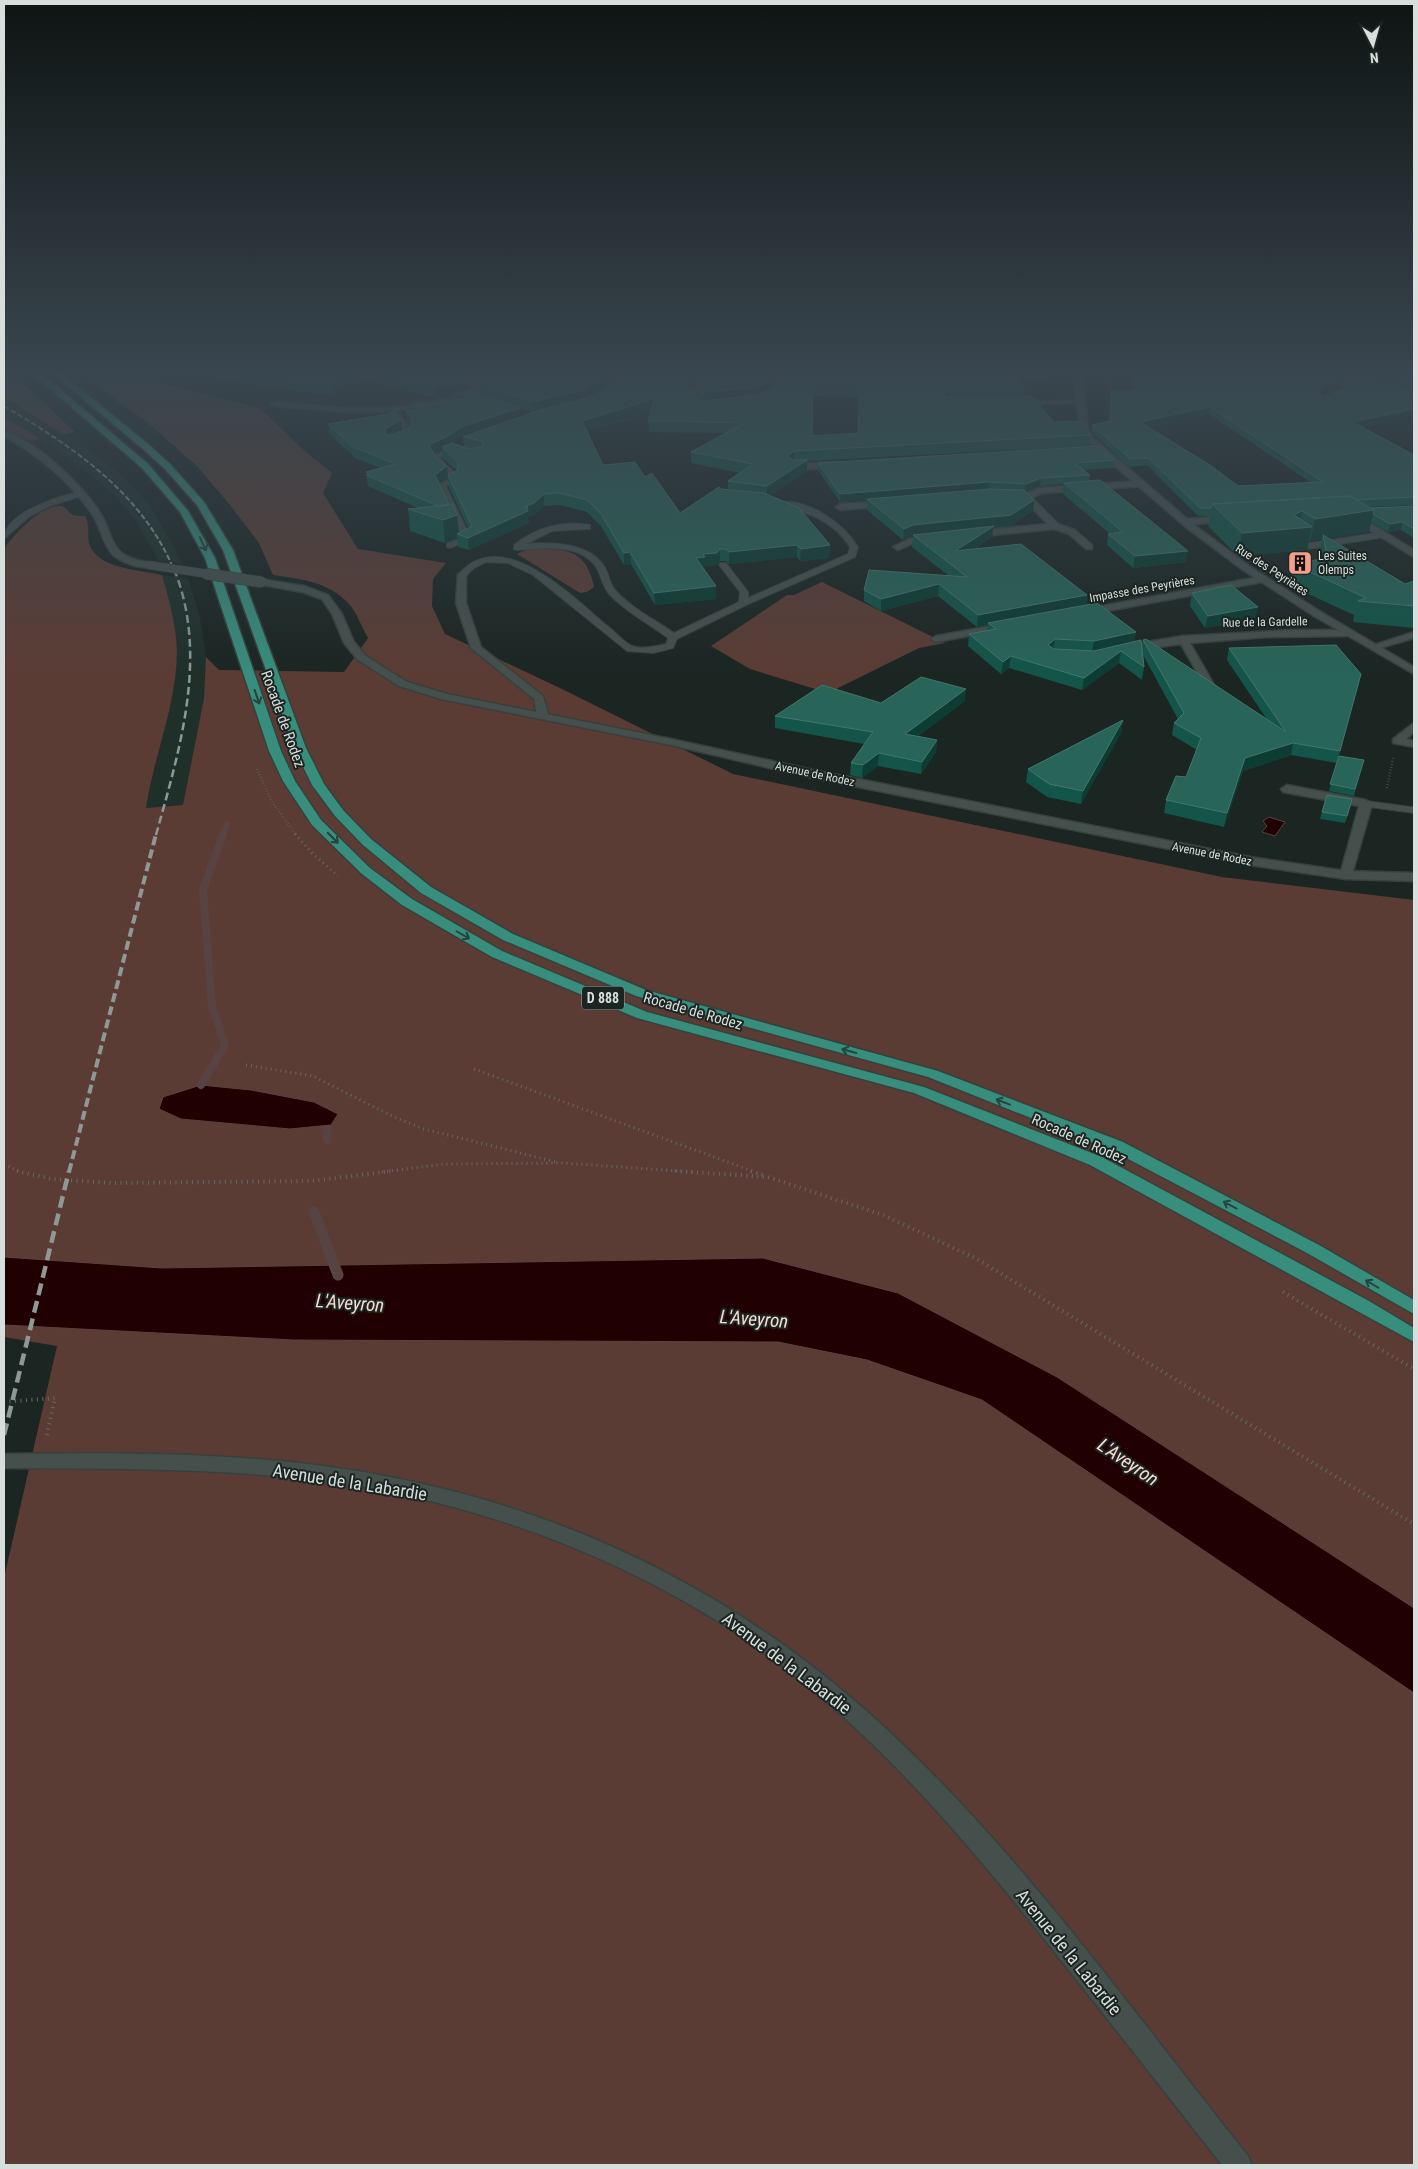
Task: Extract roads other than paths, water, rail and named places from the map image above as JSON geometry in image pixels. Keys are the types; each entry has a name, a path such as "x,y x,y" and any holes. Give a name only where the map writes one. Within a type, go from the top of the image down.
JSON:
{"highway":[{"name":"Rocade de Rodez","path":"152,474 184,512 210,558 275,751 289,781 316,822 366,871 407,902 496,954 642,1015 919,1090 1096,1161 1363,1305 1414,1336"},
{"name":"Rocade de Rodez","path":"173,474 201,504 228,550 300,748 318,785 339,813 367,842 426,890 508,938 641,993 933,1074 1118,1146 1312,1249 1414,1308"}],"street":[{"name":"Avenue de Rodez","path":"59,474 96,513 115,552 126,560 261,582 304,590 325,597 337,614 349,643 362,658 403,684 445,697 671,742 813,774 1250,861 1346,875 1414,877"},
{"name":"Rue des Peyrières","path":"1127,474 1224,553 1347,633 1414,671"},
{"path":"1005,495 1026,497 1040,490 1140,484"},
{"path":"1026,497 1055,526"},
{"path":"840,507 900,502"},
{"path":"1366,512 1348,513 1414,554"},
{"path":"1185,522 1239,518"},
{"path":"960,536 1055,526 1072,532 1089,547"},
{"path":"898,547 912,541 943,537"},
{"path":"461,576 461,603 476,648 539,698 543,718"},
{"name":"Impasse des Peyrières","path":"1072,614 1264,579"},
{"path":"936,639 1018,624"},
{"name":"Rue de la Gardelle","path":"1124,650 1183,639 1271,633 1347,633"},
{"path":"1373,647 1414,635"},
{"path":"1183,639 1208,684"},
{"path":"1414,726 1397,741 1414,744"},
{"path":"1288,789 1366,804 1346,875"},
{"name":"Avenue de la Labardie","path":"4,1460 158,1461 236,1465 388,1484 480,1508 577,1541 648,1572 708,1604 764,1641 812,1678 863,1722 924,1780 1044,1918 1239,2165"}],"lane":[{"path":"450,545 467,539 442,485 453,480 453,474"},
{"path":"4,537 24,516 39,508 78,494"},
{"path":"485,560 510,561 536,573 630,648 653,650 670,646 673,637 743,603 852,555 854,547 850,539 831,522 793,506 769,502"},
{"path":"461,576 471,566 516,547 527,539 555,526 587,527"},
{"path":"1295,537 1309,546 1382,535"},
{"path":"516,547 544,545 568,548 590,556 600,567 610,590 673,637"},
{"path":"723,565 744,592 743,603"},
{"path":"1366,804 1411,810"}],"water":[{"path":"1269,817 1285,822 1275,836 1262,832 1267,826 1263,821"},
{"path":"201,1085 251,1090 314,1102 338,1114 331,1125 290,1129 181,1119 159,1109 163,1097"},
{"name":"L'Aveyron","path":"4,1257 162,1268 763,1258 898,1293 1057,1377 1414,1608 1414,1693 982,1400 867,1360 778,1342 293,1340 4,1325"}],"waterway":[{"path":"223,835 227,824"},
{"path":"201,1085 225,1045 212,1006 203,890 223,834"},
{"path":"327,1129 327,1140"},
{"path":"314,1212 338,1275"}],"railway":[{"path":"103,474 127,497 146,521 163,546 176,575"},
{"path":"156,835 181,738 190,672 190,639 185,606 176,574"},
{"path":"69,1172 156,834"},
{"path":"4,1435 69,1171"}],"place":[{"name":"Les Suites Olemps","path":"1300,563"}]}
